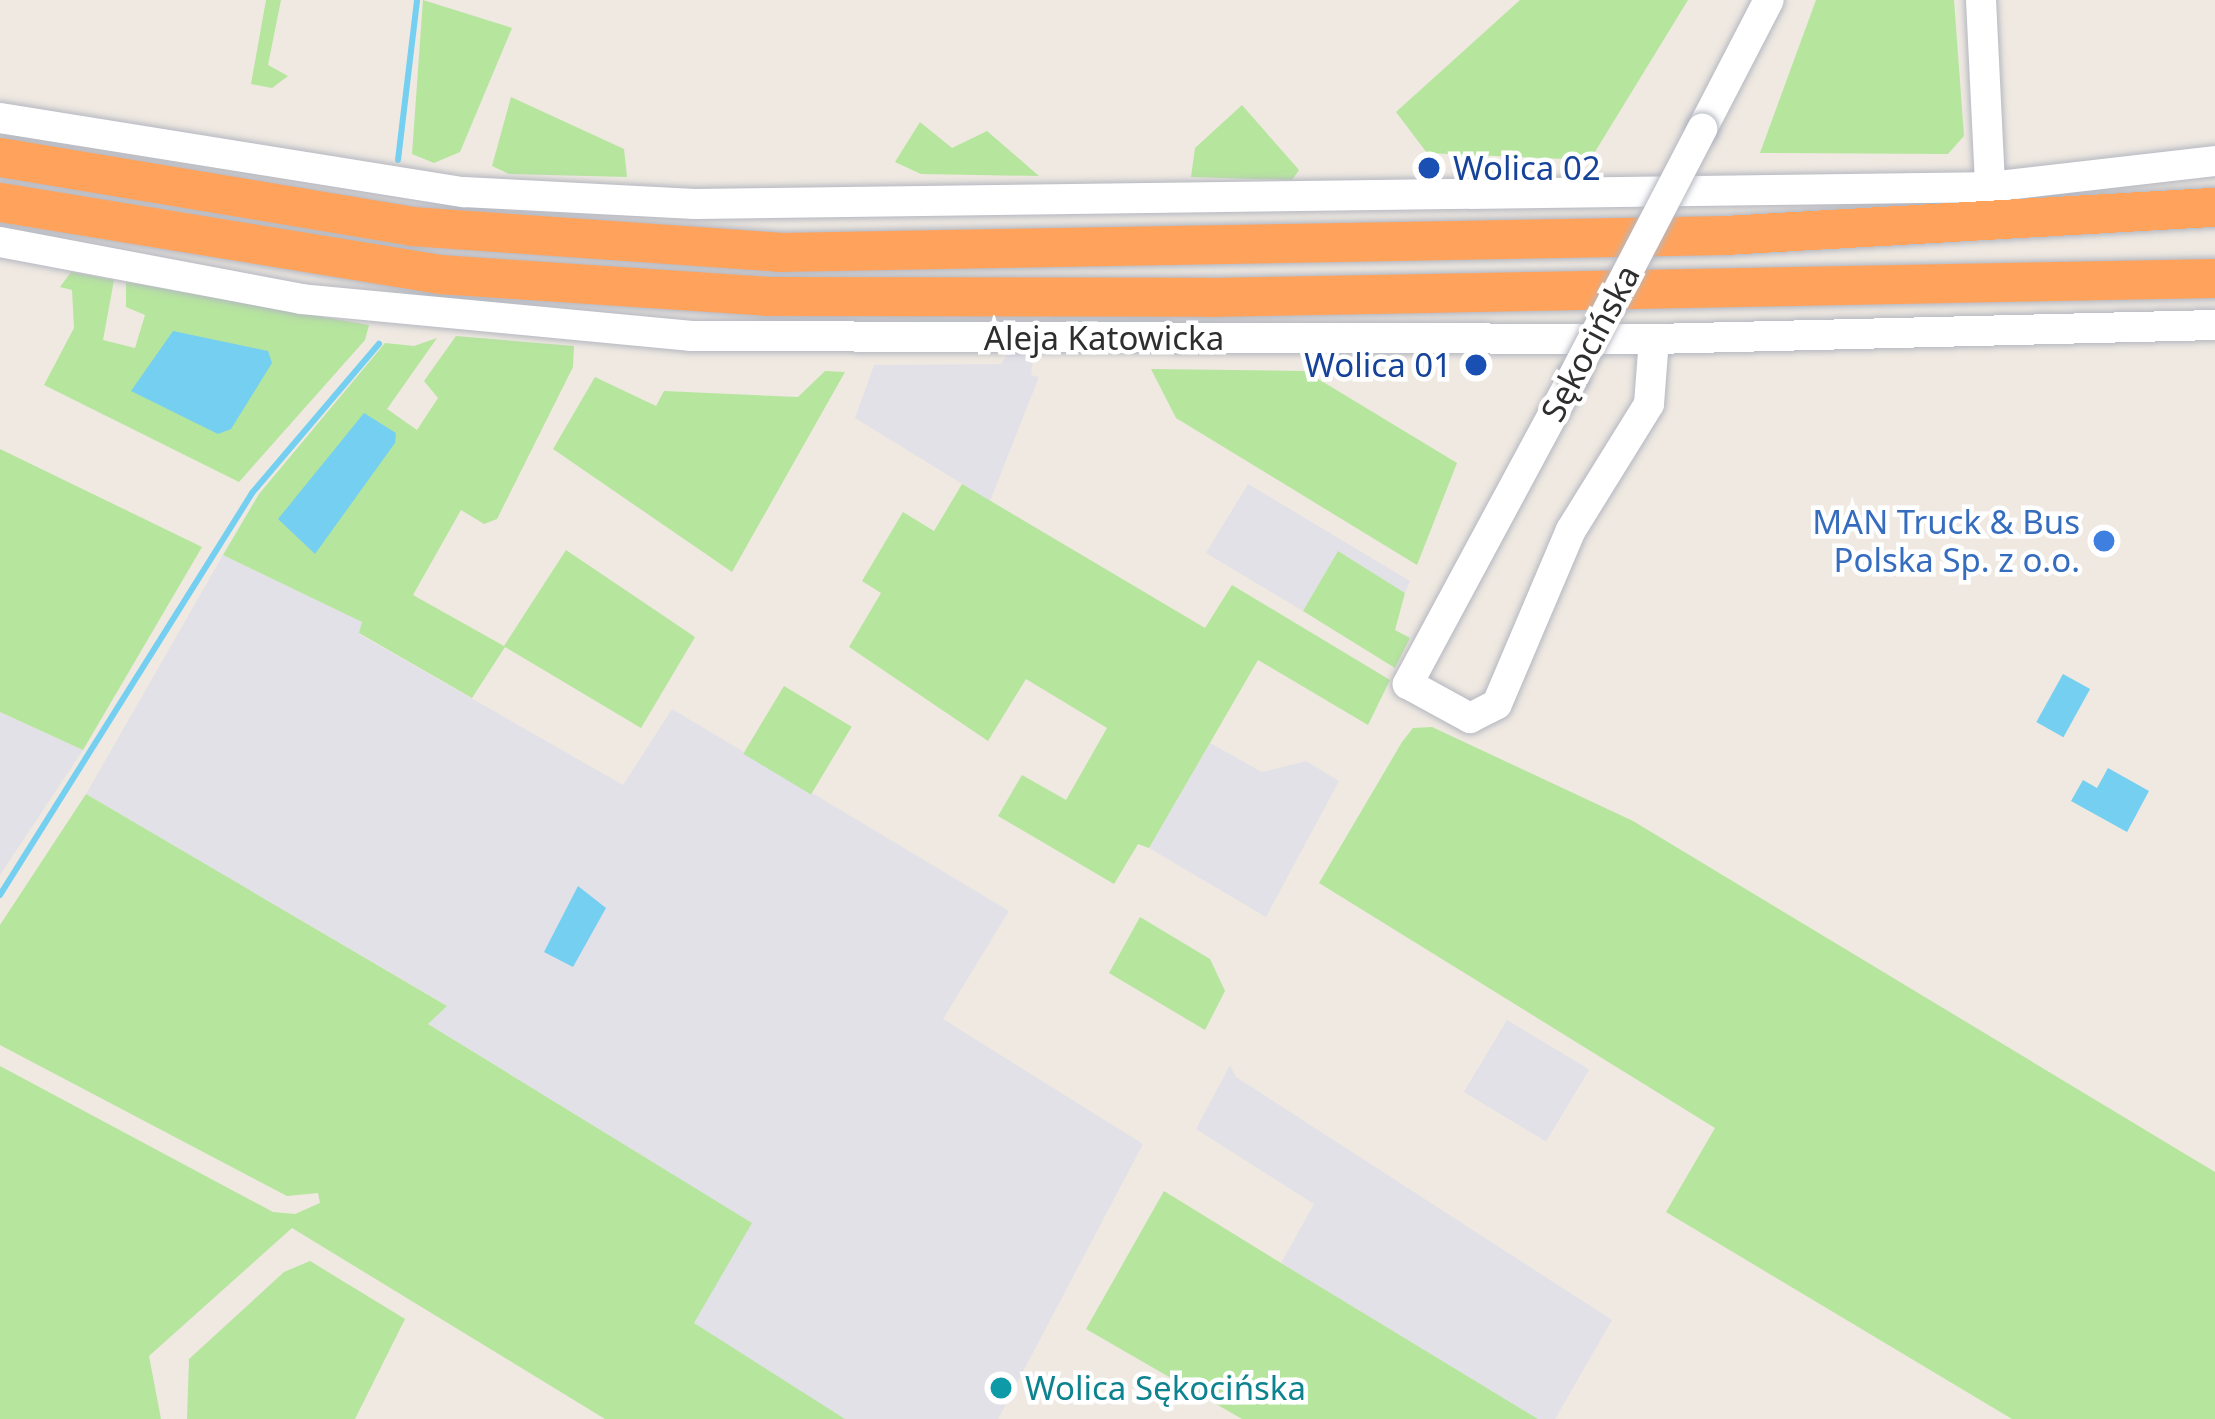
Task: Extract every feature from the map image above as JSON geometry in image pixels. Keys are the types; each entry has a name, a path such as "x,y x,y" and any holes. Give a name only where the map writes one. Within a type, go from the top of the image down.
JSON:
{"highway":[{"path":"0,157 345,217 640,248 964,253 1844,231 2215,232"},
{"path":"0,202 439,274 766,296 1208,297 2215,278"},
{"path":"1844,231 2215,207"}],"street":[{"name":"Sękocińska","path":"1654,339 1648,404 1571,530 1497,704 1470,718 1408,684 1768,0"},
{"path":"1981,0 1990,187"},
{"path":"0,118 464,192 695,204 1990,187 2215,160"},
{"name":"Aleja Katowicka","path":"0,242 301,299 582,331 1654,339 2215,325"}],"shaded area":[{"path":"1009,352 1034,353 1031,375 1039,377 990,501 855,418 874,365 1001,364"},
{"path":"1248,484 1410,581 1405,593 1338,551 1303,611 1206,553"},
{"path":"223,555 362,622 359,634 623,785 672,709 1009,911 943,1019 1143,1144 998,1419 845,1419 693,1323 751,1223 427,1023 446,1005 86,794"},
{"path":"0,712 83,750 0,875"},
{"path":"1210,743 1262,772 1306,761 1339,781 1266,917 1149,848"},
{"path":"1507,1020 1589,1069 1546,1141 1464,1092"},
{"path":"1230,1065 1236,1077 1612,1320 1555,1419 1538,1419 1281,1263 1314,1204 1196,1129"}],"green space":[{"path":"266,0 281,0 268,65 288,76 272,88 251,84"},
{"path":"423,0 512,28 460,152 434,163 412,154"},
{"path":"1520,0 1688,0 1590,160 1427,153 1396,112"},
{"path":"1816,0 1954,0 1964,136 1948,154 1760,153"},
{"path":"511,97 624,149 627,177 509,174 492,166"},
{"path":"1242,105 1299,170 1292,180 1191,177 1195,148"},
{"path":"920,122 952,148 987,131 1039,176 921,174 895,162"},
{"path":"71,272 114,280 103,340 135,348 145,315 126,307 126,282 369,325 365,340 239,482 44,385 74,328 72,290 60,287"},
{"path":"456,336 574,346 573,367 497,519 484,524 461,510 413,595 504,646 566,550 695,637 641,728 505,647 472,698 359,633 362,622 223,555 259,494 385,343 414,346 437,338 387,409 417,430 438,398 424,381"},
{"path":"1151,369 1305,371 1457,463 1417,565 1176,418"},
{"path":"825,371 845,372 732,572 553,449 595,377 656,406 664,391 798,397"},
{"path":"0,449 202,547 83,750 0,712"},
{"path":"962,484 1205,628 1232,585 1390,680 1368,725 1258,660 1149,848 1138,844 1114,884 998,816 1022,775 1066,800 1107,728 1026,679 988,741 849,647 881,593 862,581 903,512 934,531"},
{"path":"1338,551 1405,593 1395,630 1410,638 1395,668 1303,611"},
{"path":"784,686 852,727 811,794 743,754"},
{"path":"1432,727 1633,821 2215,1172 2215,1419 2012,1419 1666,1212 1715,1128 1319,883 1402,742 1413,728"},
{"path":"86,794 447,1006 428,1024 752,1223 694,1323 845,1419 605,1419 292,1228 149,1356 161,1419 0,1419 0,1066 273,1212 295,1214 320,1203 318,1193 287,1196 0,1045 0,925"},
{"path":"1140,917 1210,959 1225,991 1205,1030 1109,973"},
{"path":"1164,1191 1538,1419 1242,1419 1086,1329"},
{"path":"310,1261 405,1319 355,1419 187,1419 189,1359 284,1272"}],"water":[{"path":"173,331 268,351 272,363 231,429 218,434 131,391"},
{"path":"364,413 396,433 395,443 315,554 278,519"},
{"path":"2063,674 2090,689 2063,737 2036,722"},
{"path":"2108,768 2149,791 2127,832 2071,801 2083,780 2097,788"},
{"path":"578,886 606,908 573,967 544,952"}],"waterway":[{"path":"398,160 417,0"},
{"path":"0,895 252,493 379,344"}],"place":[{"name":"Wolica 02","path":"1429,168"},
{"name":"Wolica 01","path":"1476,365"},
{"name":"MAN Truck & Bus Polska Sp. z o.o.","path":"2104,541"},
{"name":"Wolica Sękocińska","path":"1001,1388"}]}
